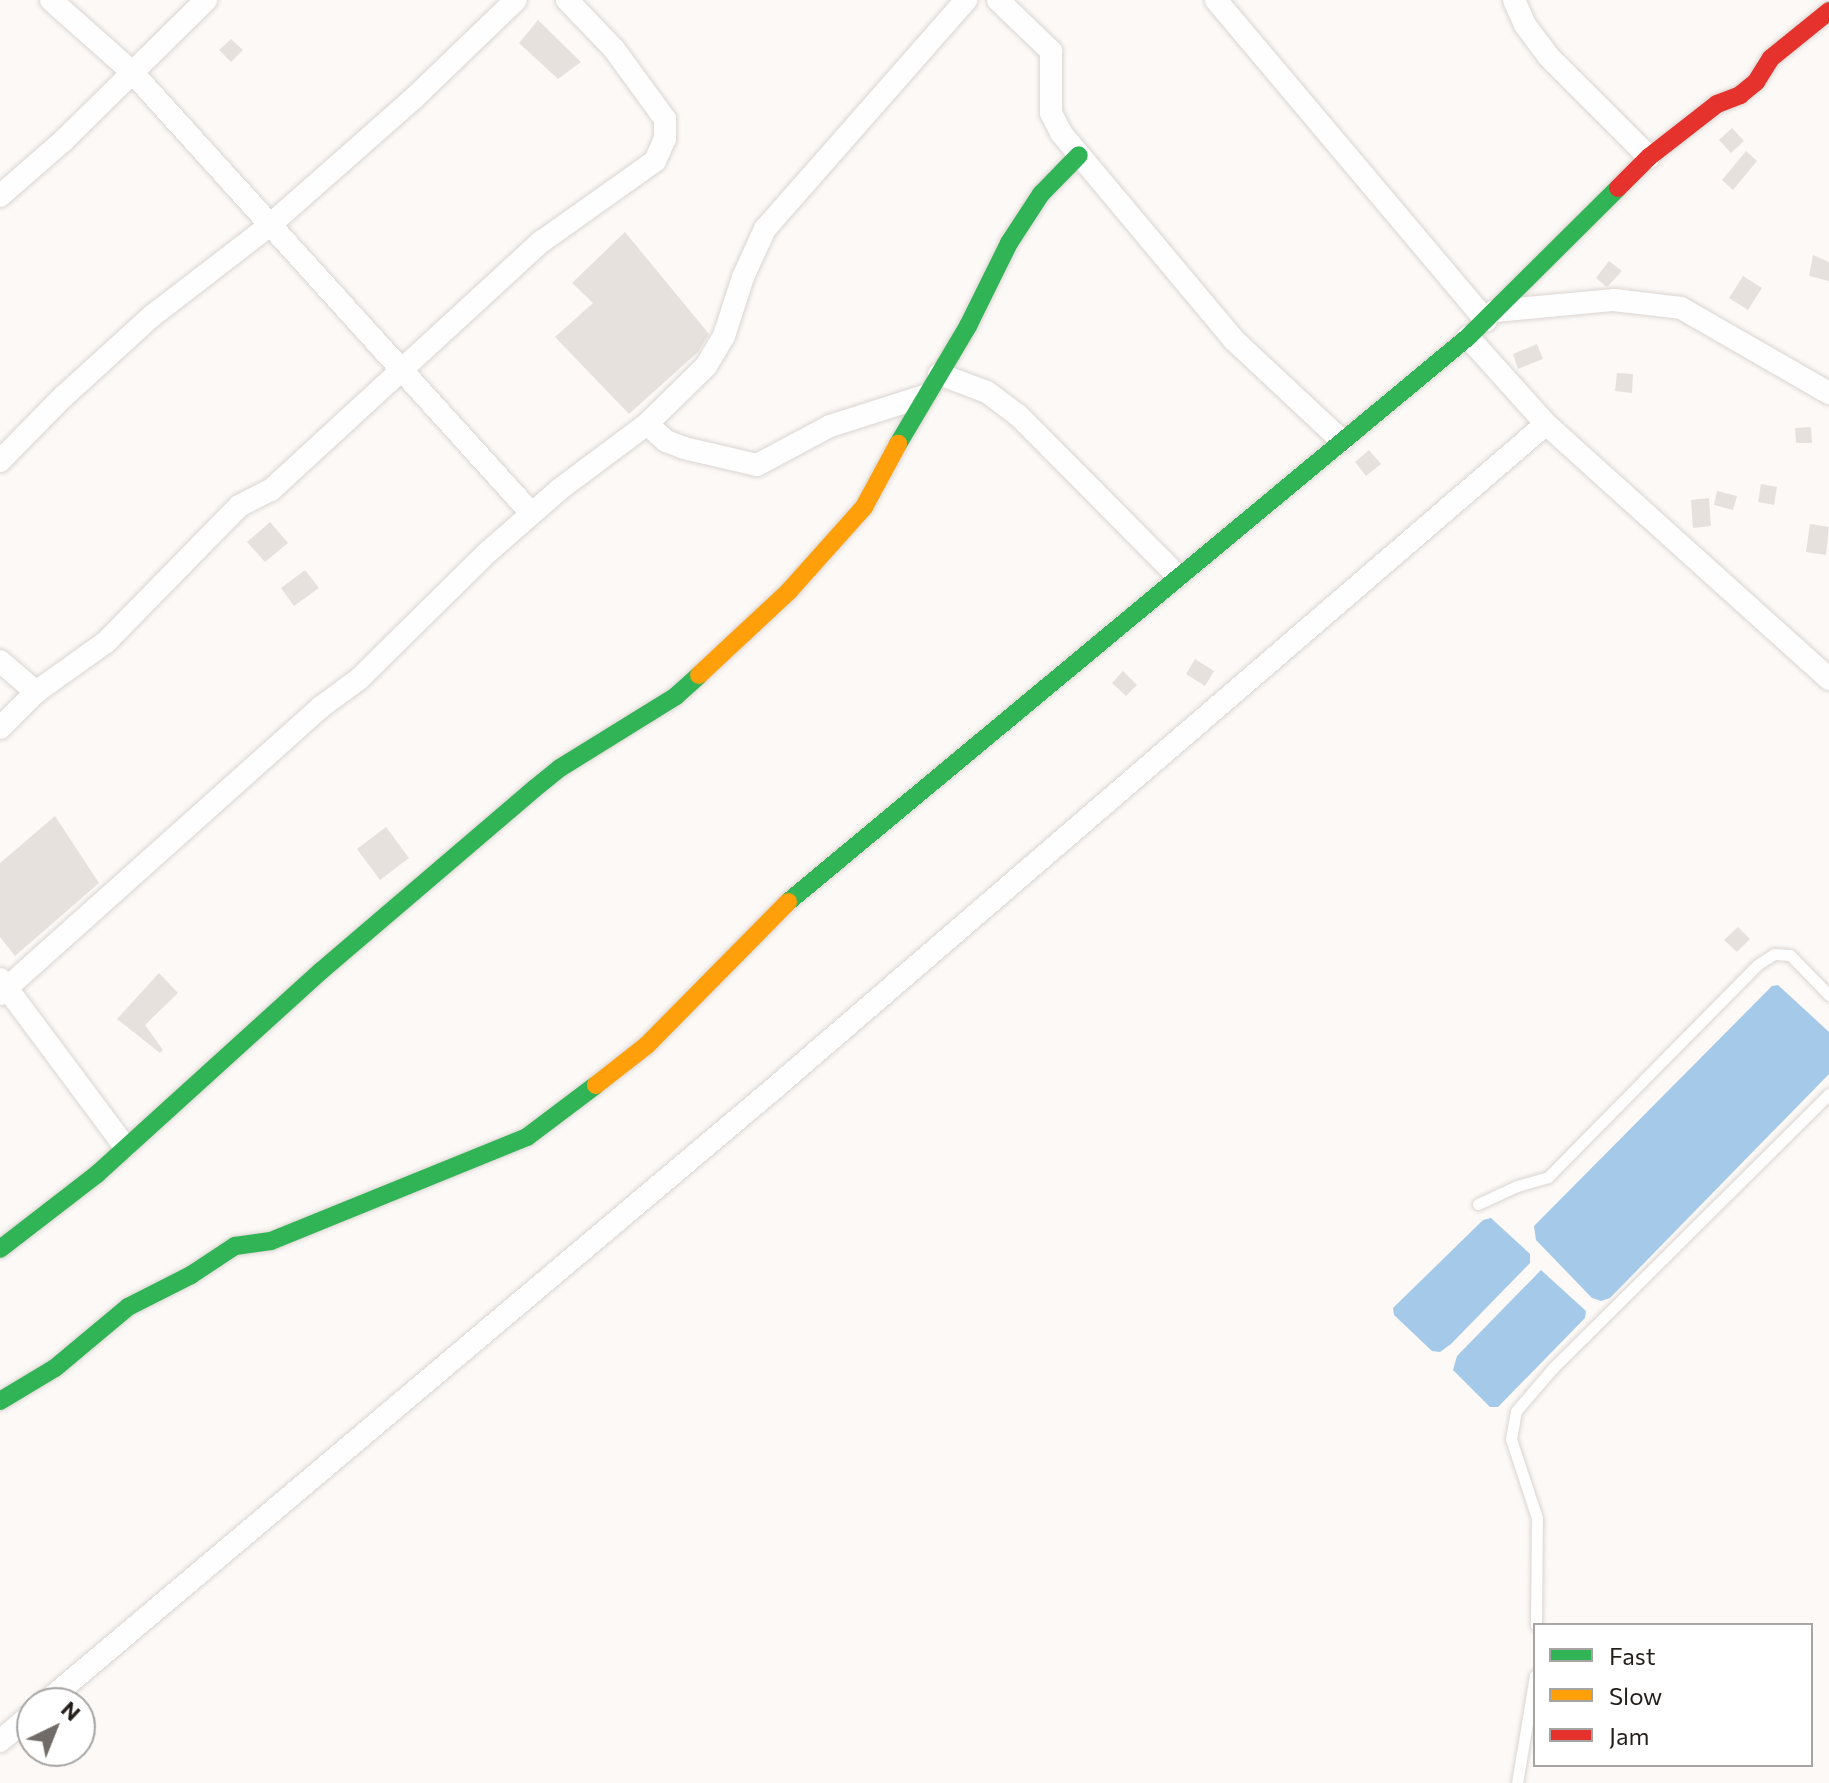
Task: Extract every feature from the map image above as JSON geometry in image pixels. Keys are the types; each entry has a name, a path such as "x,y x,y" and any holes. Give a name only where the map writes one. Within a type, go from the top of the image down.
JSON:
{"street":[{"path":"51,0 132,72 531,513"},
{"path":"0,196 63,141 206,0"},
{"path":"0,461 63,397 152,316 270,225 414,98 516,0"},
{"path":"0,728 36,692 106,642 239,506 271,490 401,367 541,242 655,161 665,139 665,119 614,49 567,0"},
{"path":"125,1147 2,987 321,707 359,679 531,513 647,424 706,366 724,336 743,277 765,229 966,0"},
{"path":"998,0 1051,51 1051,113 1061,133 1234,340 1342,441"},
{"path":"1216,0 1490,316"},
{"path":"1514,0 1525,25 1548,56 1649,157"},
{"path":"0,1401 55,1368 128,1307 191,1275 235,1246 271,1241 527,1137 545,1126 647,1045 771,916 1468,337 1649,157 1717,104 1740,95 1756,82 1771,58 1829,11"},
{"path":"0,1249 97,1174 321,971 534,789 560,768 689,686 789,591 864,507 924,396 968,326 1009,243 1041,194 1079,155"},
{"path":"1490,316 1614,300 1681,308 1829,393"},
{"path":"1468,337 1546,424 1829,679"},
{"path":"939,374 987,392 1018,415 1178,576"},
{"path":"647,424 666,441 684,448 757,465 830,426 924,396"},
{"path":"64,1687 790,1075 1546,424"},
{"path":"0,661 36,692"},
{"path":"0,1741 16,1728"}],"lane":[{"path":"1478,1204 1517,1186 1548,1177 1757,965 1774,954 1790,955 1829,995"},
{"path":"1536,1623 1537,1518 1511,1439 1516,1411 1553,1368 1829,1094"},
{"path":"1517,1783 1533,1688"}],"water":[{"path":"1778,985 1829,1032 1829,1074 1610,1298 1601,1301 1592,1298 1536,1240 1534,1226 1772,986"},
{"path":"1491,1218 1530,1254 1530,1263 1451,1344 1440,1352 1432,1351 1394,1315 1393,1308 1483,1220"},
{"path":"1541,1270 1586,1311 1585,1318 1498,1407 1490,1407 1453,1370 1457,1356"}],"building":[{"path":"538,20 581,62 558,79 519,43"},
{"path":"231,39 243,50 231,62 219,50"},
{"path":"1732,128 1744,141 1731,153 1719,140"},
{"path":"1746,151 1757,161 1733,190 1722,180"},
{"path":"625,232 709,334 698,352 629,414 555,337 593,303 572,283"},
{"path":"1813,255 1829,262 1829,281 1809,276"},
{"path":"1609,261 1622,271 1607,287 1596,278"},
{"path":"1743,276 1762,288 1748,310 1729,298"},
{"path":"1537,344 1543,359 1518,369 1513,354"},
{"path":"1617,373 1633,374 1632,393 1615,391"},
{"path":"1811,427 1812,443 1796,443 1795,428"},
{"path":"1369,450 1381,464 1366,476 1355,462"},
{"path":"1761,484 1777,487 1774,505 1758,502"},
{"path":"1717,491 1737,496 1733,510 1714,505"},
{"path":"1709,498 1711,526 1693,528 1691,500"},
{"path":"270,522 288,543 265,562 247,542"},
{"path":"1810,524 1829,527 1826,555 1806,552"},
{"path":"305,570 319,588 294,606 281,588"},
{"path":"1195,659 1214,671 1205,686 1186,674"},
{"path":"1123,671 1137,685 1126,696 1112,683"},
{"path":"55,816 99,883 15,956 0,937 0,863"},
{"path":"386,827 409,858 380,880 357,849"},
{"path":"1738,927 1750,939 1737,952 1724,940"},
{"path":"159,973 178,993 145,1025 163,1050 160,1053 117,1019"}],"traffic: fast":[{"path":"898,444 968,326 1009,243 1041,194 1079,155"},
{"path":"788,902 1468,337 1618,188"},
{"path":"0,1249 97,1174 321,971 534,789 560,768 676,696 699,675"},
{"path":"0,1401 55,1368 128,1307 191,1275 235,1246 271,1241 527,1137 596,1085"}],"traffic: slow":[{"path":"699,675 789,591 864,507 898,444"},
{"path":"596,1085 647,1045 788,902"}],"traffic: jam":[{"path":"1618,188 1649,157 1717,104 1740,95 1756,82 1771,58 1829,11"}]}
